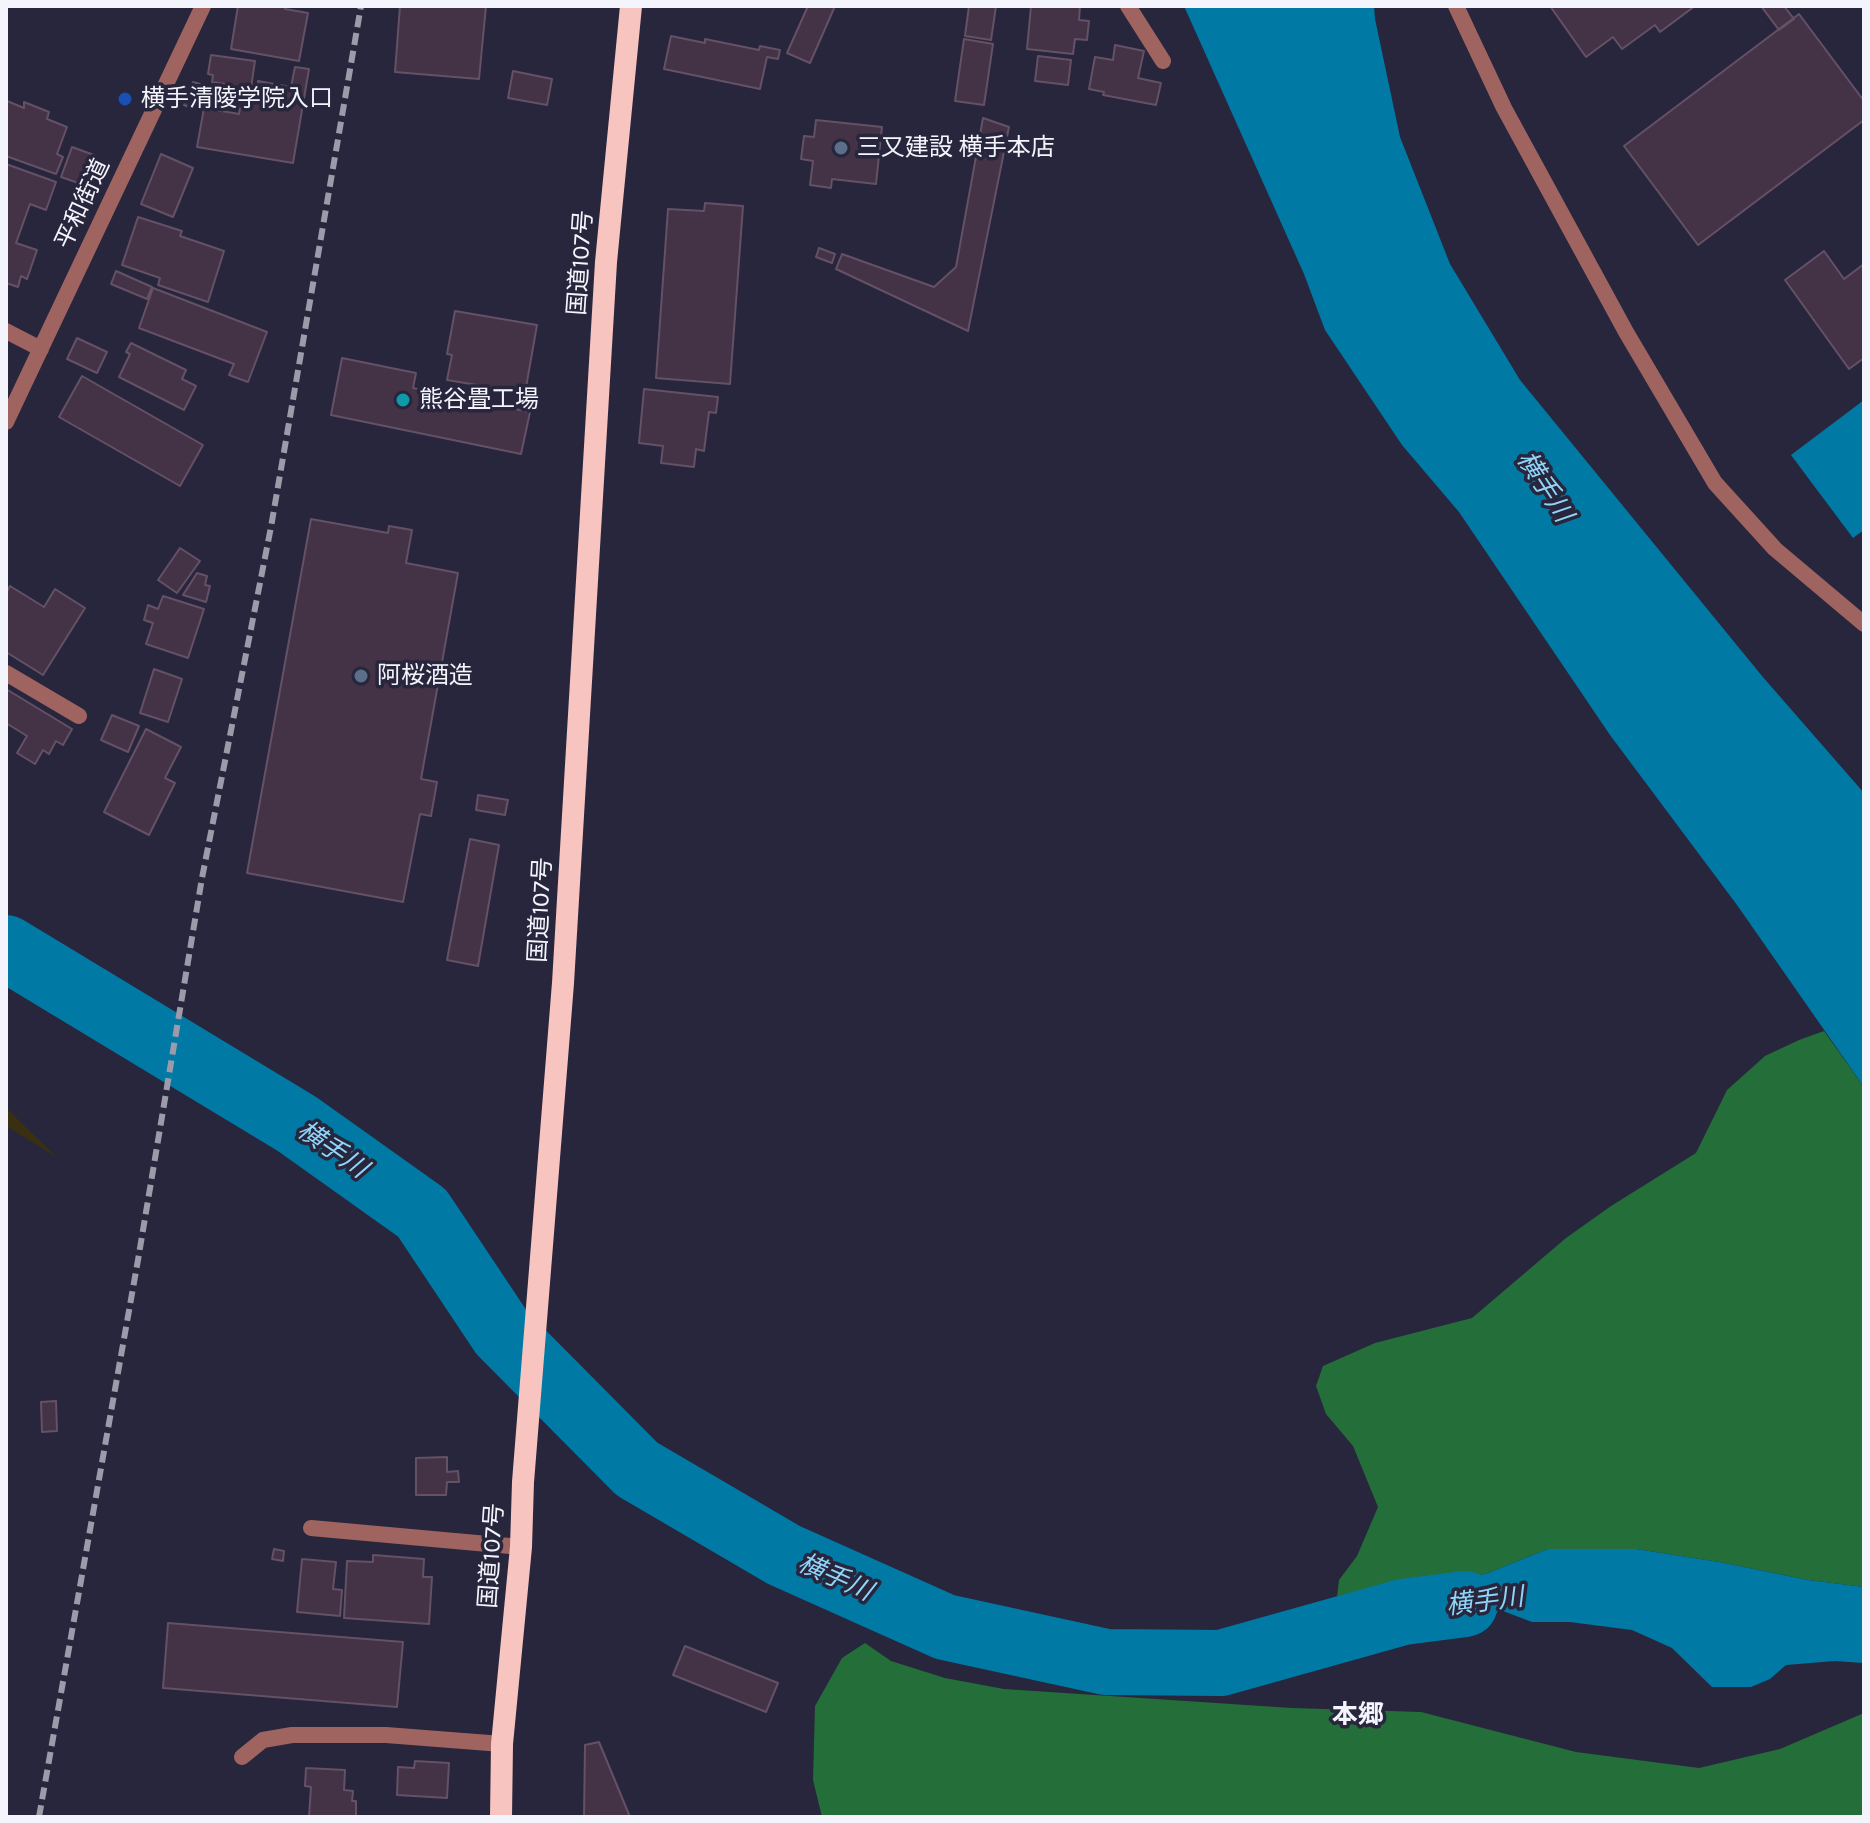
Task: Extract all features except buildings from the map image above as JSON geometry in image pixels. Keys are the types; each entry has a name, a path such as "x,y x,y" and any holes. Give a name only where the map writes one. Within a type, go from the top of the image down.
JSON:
{"highway":[{"name":"国道107号","path":"501,1817 502,1744 521,1547 523,1482 563,983 606,262 631,6"}],"street":[{"name":"平和街道","path":"6,422 203,6"},
{"path":"1128,6 1163,61"},
{"path":"1456,6 1504,108 1626,332 1715,483 1775,549 1864,624"},
{"path":"6,331 41,349"},
{"path":"6,673 79,716"},
{"path":"311,1528 521,1547"},
{"path":"242,1757 263,1740 292,1735 386,1735 502,1744"}],"green space":[{"path":"1824,1031 1864,1087 1864,1587 1636,1549 1548,1549 1488,1573 1370,1601 1337,1597 1339,1580 1357,1556 1378,1507 1353,1446 1326,1414 1316,1386 1323,1366 1375,1343 1472,1318 1566,1238 1696,1153 1727,1090 1765,1056"},
{"path":"865,1643 891,1661 945,1678 1004,1689 1292,1708 1421,1712 1576,1752 1699,1768 1780,1749 1864,1713 1864,1817 822,1817 813,1780 815,1706 842,1658"}],"sand":[{"path":"6,1108 58,1158 6,1126"}],"water":[{"path":"1184,6 1374,6 1400,137 1450,264 1520,380 1762,676 1864,793 1864,1087 1737,905 1610,735 1459,512 1402,445 1325,330 1304,274"},
{"path":"1864,400 1864,530 1853,538 1791,455"},
{"path":"1548,1549 1636,1549 1864,1587 1864,1663 1835,1661 1786,1665 1770,1679 1751,1687 1712,1687 1672,1648 1632,1630 1570,1622 1532,1622 1503,1611 1463,1617 1380,1639 1370,1601 1488,1573"}],"waterway":[{"name":"横手川","path":"6,948 297,1124 422,1213 502,1333 637,1469 784,1555 945,1627 1106,1662 1221,1663 1403,1612 1465,1604"}],"railway":[{"path":"39,1817 202,878 271,527 361,6"}],"place":[{"name":"横手清陵学院入口","path":"125,99"},
{"name":"三又建設 横手本店","path":"841,148"},
{"name":"熊谷畳工場","path":"403,400"},
{"name":"阿桜酒造","path":"361,676"}],"district":[{"name":"本郷","path":"1358,1716"}]}
